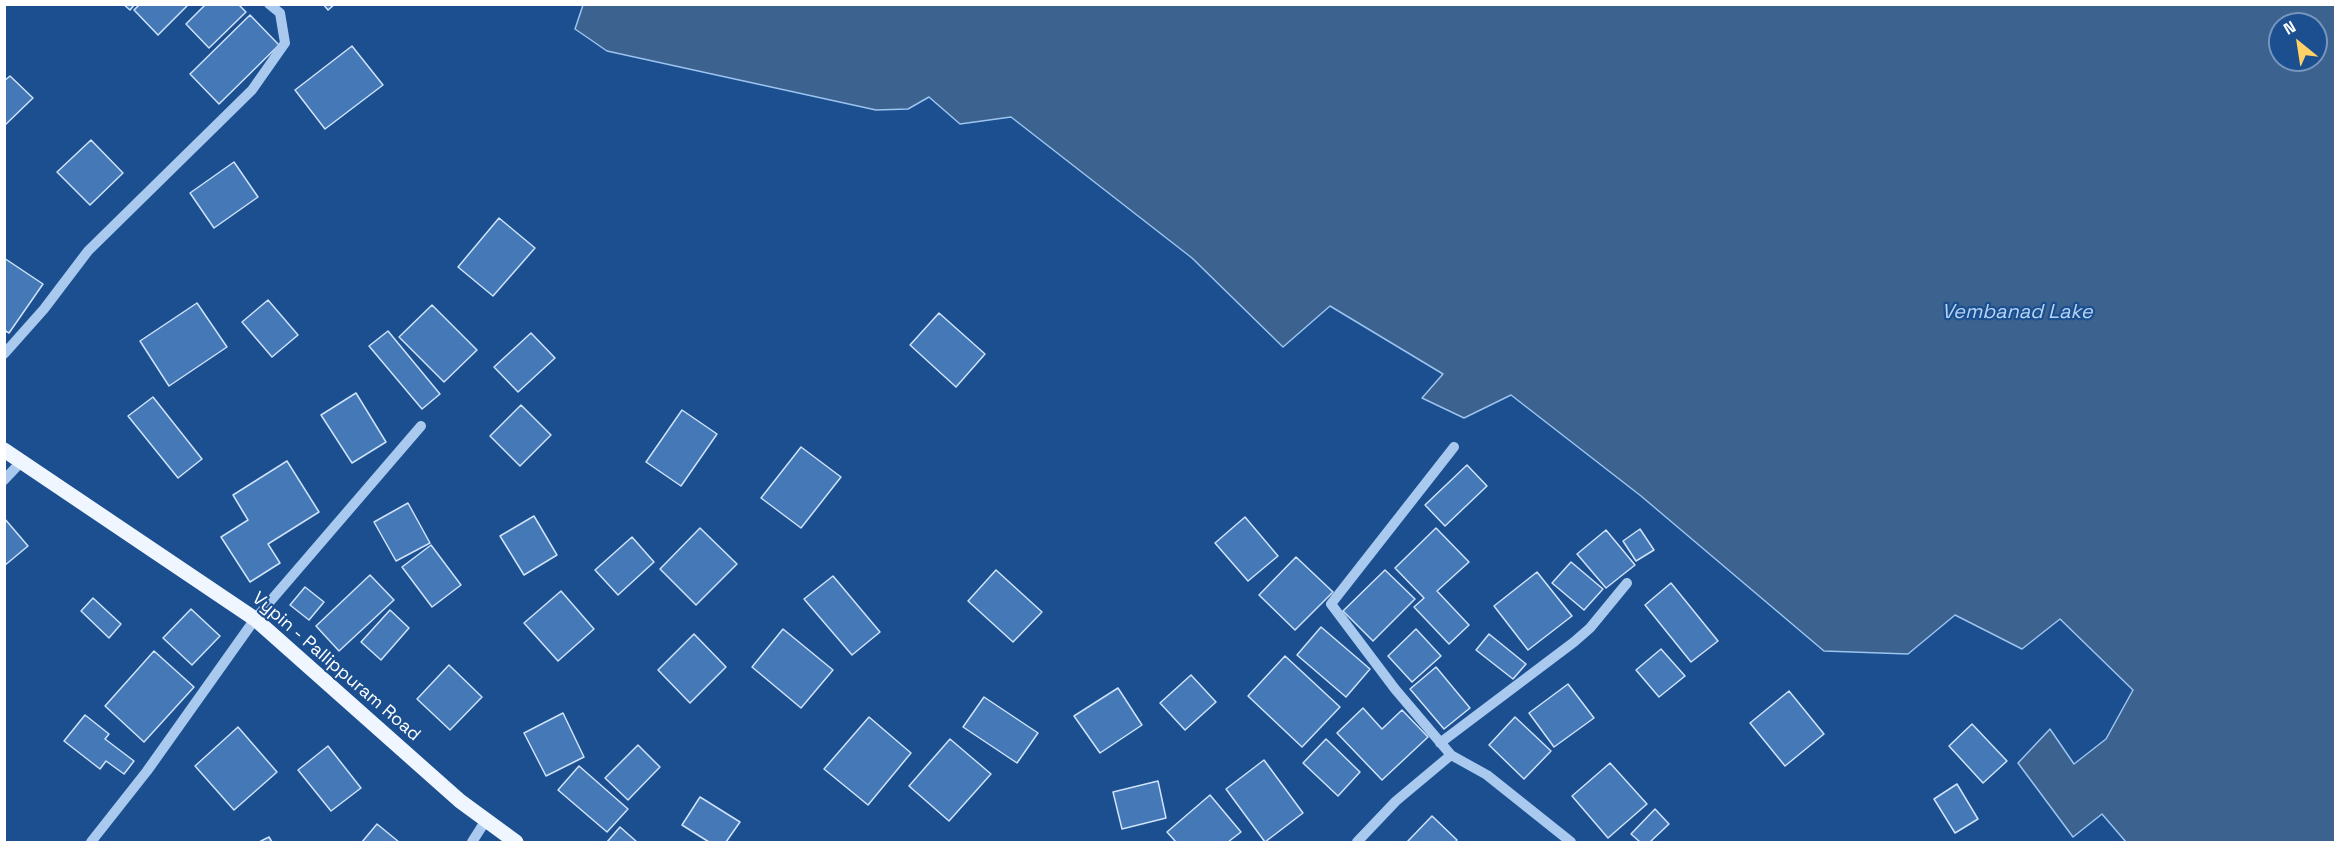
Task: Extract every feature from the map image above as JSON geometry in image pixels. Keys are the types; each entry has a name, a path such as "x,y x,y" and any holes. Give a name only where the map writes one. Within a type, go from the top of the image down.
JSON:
{"main road":[{"name":"Vypin - Pallippuram Road","path":"4,450 255,619 460,801 516,843"}],"street":[{"path":"4,354 44,309 88,251 252,90 285,43 280,13 269,4"},
{"path":"91,843 147,771 255,619 421,426"},
{"path":"1454,447 1331,604 1395,689 1451,755 1487,775 1571,843"},
{"path":"4,480 21,462"},
{"path":"1440,743 1574,642 1627,584"},
{"path":"1357,843 1396,801 1451,755"},
{"path":"471,843 486,820"}],"water":[{"name":"Vembanad Lake","path":"583,5 2335,5 2335,842 2126,842 2102,814 2073,837 2018,763 2050,729 2074,764 2106,739 2133,690 2060,619 2022,649 1955,615 1908,654 1824,651 1641,496 1511,395 1464,418 1422,398 1443,374 1330,306 1283,347 1192,258 1011,117 960,124 929,97 908,109 876,110 607,51 575,29"}],"building":[{"path":"123,4 135,4 130,10"},
{"path":"140,4 189,4 158,35 134,10"},
{"path":"206,4 238,4 246,12 209,48 186,24"},
{"path":"323,4 335,4 328,10"},
{"path":"250,15 279,45 219,104 190,74"},
{"path":"352,46 383,85 325,129 295,90"},
{"path":"10,76 33,98 4,126 4,81"},
{"path":"91,140 123,173 90,205 57,172"},
{"path":"234,162 258,197 214,228 190,193"},
{"path":"499,218 535,248 493,296 458,267"},
{"path":"4,258 43,284 9,333 4,330"},
{"path":"268,300 298,335 272,357 242,322"},
{"path":"197,303 227,347 169,386 140,341"},
{"path":"432,305 477,350 444,382 399,337"},
{"path":"939,313 985,354 956,387 910,345"},
{"path":"388,331 440,394 422,409 369,346"},
{"path":"531,333 555,358 518,392 494,367"},
{"path":"356,393 386,442 352,463 321,415"},
{"path":"153,397 202,459 178,478 128,416"},
{"path":"521,405 551,435 520,466 490,436"},
{"path":"682,410 717,434 681,486 646,462"},
{"path":"801,447 841,477 801,528 761,498"},
{"path":"287,461 319,512 268,544 280,563 250,582 221,537 248,520 233,495"},
{"path":"1467,465 1487,486 1445,526 1425,505"},
{"path":"408,503 430,543 396,561 374,522"},
{"path":"534,516 557,555 524,575 500,536"},
{"path":"1245,517 1278,556 1248,581 1215,543"},
{"path":"4,518 28,546 4,566"},
{"path":"700,528 737,564 696,605 660,569"},
{"path":"1436,528 1469,562 1437,591 1469,625 1449,644 1414,607 1424,598 1395,568"},
{"path":"1640,529 1654,550 1636,561 1623,541"},
{"path":"1606,530 1635,565 1606,588 1577,554"},
{"path":"632,537 654,562 618,595 595,570"},
{"path":"431,545 461,585 432,607 402,567"},
{"path":"1296,557 1333,592 1295,630 1259,595"},
{"path":"1571,562 1603,589 1584,610 1552,583"},
{"path":"996,570 1042,612 1013,642 968,601"},
{"path":"1385,570 1415,599 1373,641 1343,611"},
{"path":"1537,572 1572,616 1528,650 1494,606"},
{"path":"370,575 394,600 339,651 316,626"},
{"path":"833,576 880,632 852,655 804,599"},
{"path":"1671,583 1718,641 1691,662 1645,605"},
{"path":"305,587 324,602 309,620 290,605"},
{"path":"561,591 594,629 558,661 524,623"},
{"path":"93,598 121,624 109,638 81,611"},
{"path":"191,609 220,636 192,665 163,638"},
{"path":"390,610 409,628 381,660 361,642"},
{"path":"1321,627 1370,669 1346,697 1297,655"},
{"path":"783,629 833,670 801,708 752,667"},
{"path":"1416,629 1441,656 1412,682 1388,656"},
{"path":"694,634 726,667 690,703 658,670"},
{"path":"1489,634 1526,664 1513,679 1476,650"},
{"path":"1661,649 1685,676 1659,697 1636,670"},
{"path":"154,651 194,687 144,742 105,706"},
{"path":"1285,656 1340,707 1302,747 1248,696"},
{"path":"449,665 482,697 450,730 417,699"},
{"path":"1436,667 1470,708 1444,729 1410,689"},
{"path":"1191,675 1216,702 1185,730 1160,703"},
{"path":"1568,684 1594,718 1554,747 1529,713"},
{"path":"1118,688 1142,725 1100,753 1074,716"},
{"path":"1789,691 1824,734 1785,766 1750,723"},
{"path":"984,697 1038,733 1017,763 963,727"},
{"path":"1363,708 1382,729 1402,710 1428,737 1382,780 1337,733"},
{"path":"563,713 584,757 546,776 524,733"},
{"path":"85,715 109,734 105,739 134,761 124,774 106,761 100,769 64,741"},
{"path":"869,717 911,753 868,805 824,769"},
{"path":"1515,717 1551,751 1524,779 1489,745"},
{"path":"1972,724 2007,761 1983,783 1949,746"},
{"path":"238,727 277,772 234,810 195,766"},
{"path":"950,739 991,774 949,821 909,786"},
{"path":"1326,739 1360,772 1338,796 1303,763"},
{"path":"638,745 660,767 628,800 605,778"},
{"path":"328,746 361,788 331,811 298,770"},
{"path":"1264,760 1303,813 1265,842 1226,789"},
{"path":"1610,763 1647,804 1608,838 1572,796"},
{"path":"579,766 628,809 607,832 558,790"},
{"path":"1158,781 1166,818 1122,829 1113,792"},
{"path":"1957,784 1978,819 1955,833 1934,799"},
{"path":"1210,795 1241,832 1228,842 1176,842 1167,832"},
{"path":"700,797 740,822 726,842 709,842 682,825"},
{"path":"1655,809 1669,824 1650,842 1640,842 1631,834"},
{"path":"1432,816 1457,840 1455,842 1407,842"},
{"path":"377,824 399,842 362,842"},
{"path":"620,827 637,842 607,842"},
{"path":"269,837 272,842 259,842"}]}
